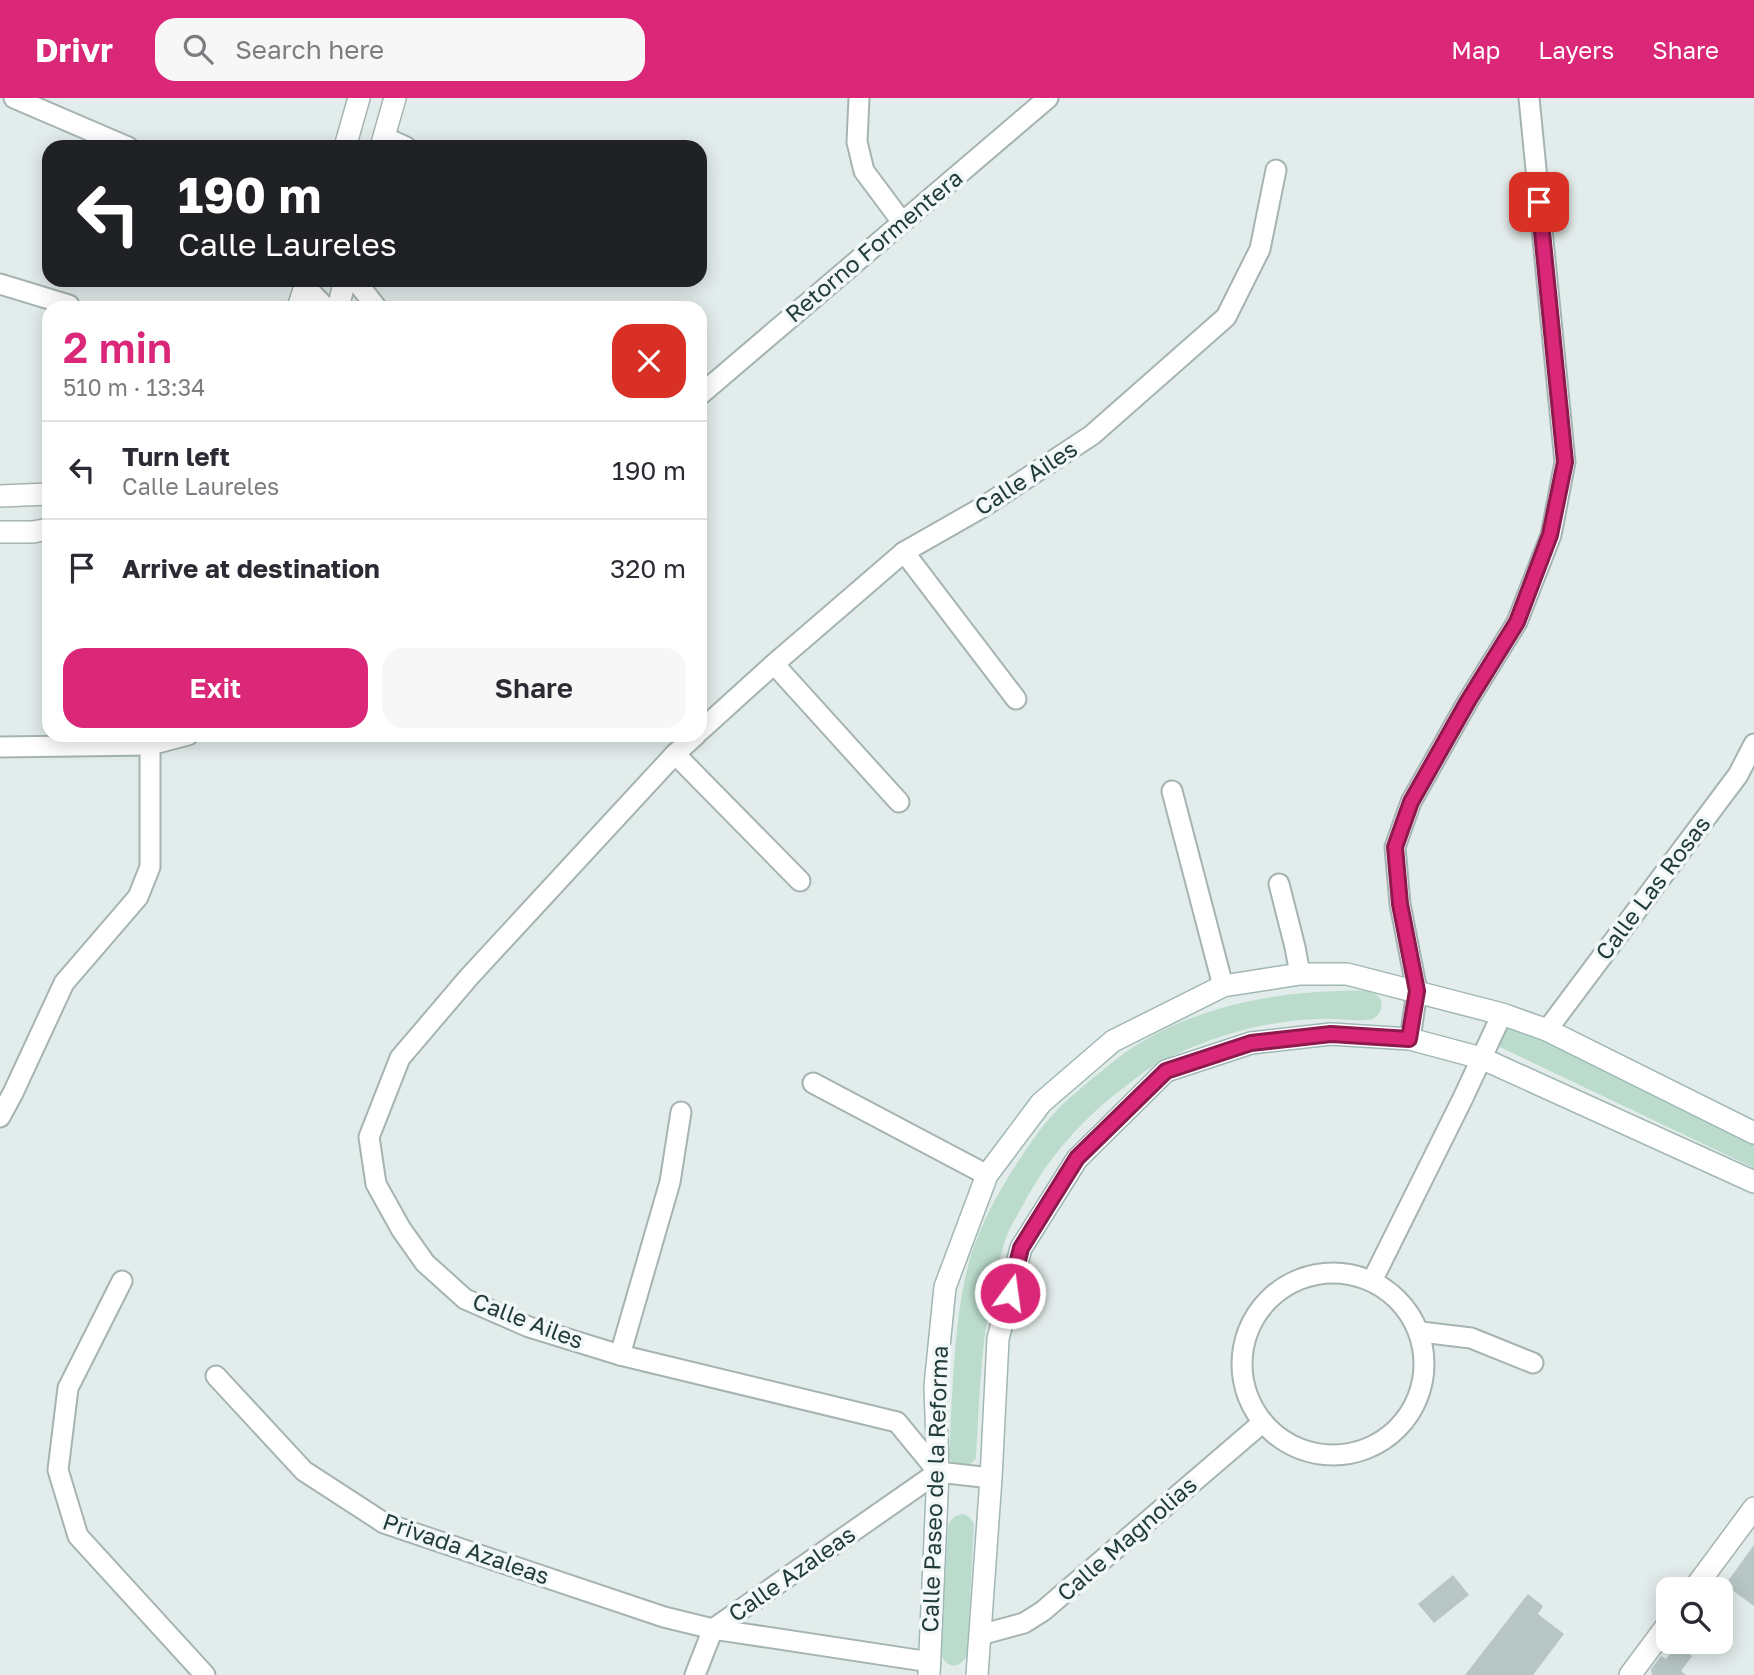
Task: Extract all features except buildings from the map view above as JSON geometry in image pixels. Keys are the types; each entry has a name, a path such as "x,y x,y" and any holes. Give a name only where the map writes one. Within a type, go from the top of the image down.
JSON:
{"main road":[{"path":"347,140 359,98"},
{"path":"383,140 395,98"},
{"path":"0,496 42,494"},
{"path":"0,532 42,530"},
{"name":"Calle Paseo de la Reforma","path":"930,1668 938,1472 935,1386 945,1287 987,1175 1041,1103 1113,1041 1223,986 1300,974 1347,974 1502,1014 1546,1030 1754,1133"},
{"path":"977,1675 998,1339 1021,1248 1077,1158 1166,1071 1251,1043 1331,1034 1409,1039 1481,1058 1754,1182"},
{"path":"1703,1577 1754,1508"},
{"path":"1630,1675 1656,1640"}],"street":[{"path":"14,98 112,140"},
{"path":"859,98 857,142 864,171 902,222"},
{"name":"Retorno Formentera","path":"707,389 1048,98"},
{"path":"1409,1039 1417,991 1400,904 1395,847 1411,802 1468,701 1517,622 1550,535 1565,462 1529,98"},
{"name":"Calle Ailes","path":"707,725 904,552 983,507 1092,435 1226,317 1260,249 1276,170"},
{"path":"0,284 56,301"},
{"path":"309,287 320,301"},
{"path":"360,287 372,301"},
{"path":"904,552 1016,699"},
{"path":"774,664 899,802"},
{"path":"0,747 150,745 161,742"},
{"name":"Calle Ailes","path":"688,742 469,977 400,1058 369,1137 376,1184 401,1229 425,1263 465,1299 529,1327 620,1355 897,1422 938,1472"},
{"name":"Calle Las Rosas","path":"1546,1030 1738,775 1754,744"},
{"path":"0,1116 64,983 138,897 150,867 150,745"},
{"path":"675,754 800,881"},
{"path":"1172,791 1223,986"},
{"path":"1279,884 1300,974"},
{"path":"1372,1280 1502,1014"},
{"path":"813,1083 987,1175"},
{"path":"620,1355 670,1182 681,1112"},
{"path":"1345,1273 1372,1280 1395,1296 1421,1332 1425,1369 1420,1396 1406,1420 1387,1439 1362,1451 1335,1456 1308,1452 1283,1441 1262,1423 1248,1400 1242,1373 1244,1346 1253,1320 1270,1298 1292,1283 1318,1274 1345,1273"},
{"path":"122,1281 68,1388 58,1470 78,1536 205,1675"},
{"path":"1421,1332 1471,1338 1533,1363"},
{"name":"Privada Azaleas","path":"216,1376 304,1471 384,1523 664,1617 713,1629"},
{"name":"Calle Magnolias","path":"980,1634 1024,1623 1043,1611 1262,1423"},
{"path":"938,1472 991,1478"},
{"name":"Calle Azaleas","path":"713,1629 938,1472"},
{"path":"695,1675 713,1629"},
{"name":"Calle Azaleas","path":"713,1629 930,1668"}],"green space":[{"path":"1338,991 1375,994 1382,1005 1379,1014 1367,1020 1314,1019 1261,1026 1225,1035 1188,1049 1149,1069 1110,1098 1081,1125 1055,1155 1014,1221 1002,1250 985,1336 976,1458 965,1466 952,1463 949,1456 955,1354 965,1278 971,1255 996,1198 1044,1124 1065,1102 1119,1057 1182,1022 1207,1012 1259,999"},
{"path":"1513,1023 1754,1139 1754,1168 1500,1047 1499,1039"},
{"path":"964,1514 974,1524 967,1655 961,1663 953,1666 946,1662 941,1653 948,1526 954,1517"}],"route":[{"path":"1010,1293 1021,1248 1077,1158 1166,1071 1251,1043 1331,1034 1409,1039 1417,991 1400,904 1395,847 1411,802 1468,701 1517,622 1550,535 1565,462 1539,202"}]}
